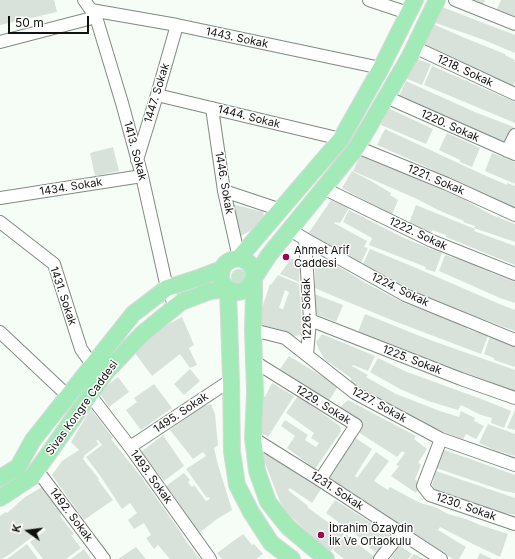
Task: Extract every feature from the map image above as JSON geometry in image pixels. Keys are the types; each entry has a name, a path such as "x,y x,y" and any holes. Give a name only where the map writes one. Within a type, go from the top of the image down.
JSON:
{"main road":[{"path":"326,559 288,527 268,502 257,471 253,438 255,393 253,330 254,278 254,272 249,263 239,258 225,264 221,274 221,280 224,285 233,292 239,292 249,287 254,278 269,255 357,147 414,47 437,0"},
{"path":"239,258 341,139 381,68 412,7"},
{"name":"Sivas Kongre Caddesi","path":"0,478 18,467 33,440 133,314 167,288 222,269"},
{"path":"228,289 232,452 237,485 251,512 271,543 292,559"},
{"name":"Sivas Kongre Caddesi","path":"0,498 32,478 106,372 142,334 180,302 210,291 228,289"}],"street":[{"name":"1413. Sokak","path":"84,0 94,14 122,103 142,176 167,288 175,306"},
{"path":"369,0 412,7"},
{"path":"455,0 515,24"},
{"name":"1443. Sokak","path":"94,14 177,25 381,68"},
{"path":"0,42 94,14"},
{"name":"1447. Sokak","path":"137,160 177,25"},
{"name":"1218. Sokak","path":"414,47 515,94"},
{"name":"1444. Sokak","path":"157,95 341,139"},
{"name":"1220. Sokak","path":"386,97 511,152"},
{"name":"1446. Sokak","path":"212,108 224,191 239,258"},
{"path":"511,152 515,135"},
{"name":"1221. Sokak","path":"357,147 447,184 515,215"},
{"name":"1434. Sokak","path":"0,198 142,176"},
{"name":"1222. Sokak","path":"323,188 432,241 515,274"},
{"path":"224,191 281,210"},
{"name":"1431. Sokak","path":"0,222 54,264 81,350 93,366"},
{"name":"1224. Sokak","path":"290,230 405,295 515,340"},
{"name":"1226. Sokak","path":"305,239 310,320 307,355"},
{"name":"1225. Sokak","path":"310,320 461,379 515,398"},
{"name":"1227. Sokak","path":"253,330 285,338 355,393 441,439 515,465"},
{"path":"0,332 68,396"},
{"name":"1229. Sokak","path":"255,362 356,425 320,480"},
{"name":"1495. Sokak","path":"130,447 231,380"},
{"name":"1493. Sokak","path":"90,396 130,447 210,559"},
{"name":"1231. Sokak","path":"253,438 441,559"},
{"name":"1230. Sokak","path":"441,439 423,486 430,494 515,524"},
{"name":"1492. Sokak","path":"37,470 104,559"},
{"path":"380,559 401,533"}],"green space":[{"path":"239,269 245,271 247,277 245,283 239,285 233,283 231,277 233,271"}],"building":[{"path":"0,0 54,0 57,12 0,25"},
{"path":"471,0 485,0 483,5"},
{"path":"501,0 515,0 515,18 496,11"},
{"path":"442,7 515,35 515,53 436,23"},
{"path":"433,24 505,54 515,60 515,82 513,86 423,46"},
{"path":"414,58 431,64 422,85 405,78"},
{"path":"432,66 515,102 515,123 424,85"},
{"path":"406,81 477,113 514,127 506,142 469,128 399,96"},
{"path":"388,108 433,129 426,144 381,125"},
{"path":"385,129 484,175 507,185 507,183 515,186 515,209 499,203 500,201 477,192 377,145"},
{"path":"447,133 480,148 472,167 439,150"},
{"path":"113,147 119,171 95,176 90,153"},
{"path":"492,153 515,162 515,184 485,171"},
{"path":"360,156 461,198 492,215 515,224 515,242 474,228 475,226 463,222 464,221 417,199 353,171"},
{"path":"352,171 391,193 390,195 398,200 392,215 342,188"},
{"path":"331,200 349,208 340,223 334,223 367,241 364,247 368,248 361,263 308,234"},
{"path":"232,204 263,212 264,216 252,230 239,237"},
{"path":"416,205 475,229 474,231 515,246 515,265 446,237 446,235 432,230 431,233 409,223"},
{"path":"349,210 402,237 442,253 435,272 425,269 426,267 369,245 372,238 343,222"},
{"path":"370,249 515,310 515,331 447,306 362,266"},
{"path":"445,255 470,263 515,282 515,303 500,298 439,271"},
{"path":"291,259 300,260 299,282 280,274"},
{"path":"323,260 341,268 402,302 468,327 467,329 488,336 481,354 394,321 315,288 315,263"},
{"path":"278,275 299,284 302,323 301,335 294,336 278,332 263,331 259,325 262,308 270,284 271,285","holes":["285,290 289,292 283,309 279,308"]},
{"path":"314,294 343,305 336,322 313,313"},
{"path":"365,314 430,340 515,370 515,391 481,381 422,359 358,332"},
{"path":"182,317 194,345 189,348 197,365 190,368 180,354 152,376 135,353 163,327"},
{"path":"322,334 375,356 368,371 353,365 352,366 368,375 366,377 396,394 459,417 461,411 475,418 474,421 484,426 476,439 466,434 463,439 434,428 351,385 351,378 327,362 319,350 316,342"},
{"path":"490,336 515,345 515,367 494,360 494,358 484,354"},
{"path":"289,356 338,386 329,401 280,369"},
{"path":"378,358 407,372 511,411 504,428 491,423 492,418 481,415 461,405 458,410 428,401 400,389 370,372"},
{"path":"190,369 200,381 184,395 174,384"},
{"path":"118,377 129,392 109,407 99,392"},
{"path":"272,383 294,396 268,437 260,432 261,394 265,397"},
{"path":"154,384 172,408 141,430 126,410 137,402 134,398"},
{"path":"298,396 340,426 341,431 315,469 287,448 295,436 281,426 285,420 308,435 305,440 316,447 319,443 311,438 314,433 286,413"},
{"path":"348,400 416,436 414,439 427,449 418,463 421,465 415,479 420,485 416,493 391,476 399,466 396,465 405,453 402,451 397,457 358,432 362,427 360,423 340,411 341,406"},
{"path":"211,404 215,414 218,445 214,448 232,510 199,533 166,486 184,473 190,480 188,482 192,487 194,485 206,501 210,499 209,497 207,498 186,469 206,456 203,452 193,459 170,430 201,407"},
{"path":"91,409 113,438 111,439 142,478 200,559 170,559 158,545 154,549 146,538 151,535 144,523 134,529 128,520 137,513 130,503 122,509 86,457 102,445 98,440 96,441 99,444 85,455 83,459 113,500 84,520 52,475 62,461 79,450 71,442"},
{"path":"515,410 515,430 507,428"},
{"path":"488,424 515,434 515,456 479,443"},
{"path":"163,435 184,466 164,481 141,452"},
{"path":"354,437 372,449 355,476 357,478 376,452 389,461 374,481 388,490 390,487 420,503 435,507 448,514 508,534 500,557 440,527 438,530 466,547 459,559 453,559 327,478"},
{"path":"442,449 515,475 515,493 504,491 436,468"},
{"path":"267,453 321,489 312,503 290,488 288,490 308,506 307,507 344,534 330,552 288,514 280,502 262,455"},
{"path":"436,471 515,498 515,515 501,512 434,489 432,485"},
{"path":"42,487 62,514 60,516 74,534 71,535 81,548 66,559 43,559 30,542 46,530 44,528 10,554 0,559 0,516 6,512 7,513 25,497"},
{"path":"335,500 392,536 378,554 369,547 370,545 326,513"},
{"path":"243,534 252,545 254,544 263,554 256,559 222,559 217,553"},
{"path":"346,534 375,557 373,559 344,559 333,550"},
{"path":"27,544 38,559 7,559"},
{"path":"400,546 412,554 408,559 390,559"},
{"path":"136,547 146,559 118,559"},
{"path":"84,549 91,559 71,559"},
{"path":"480,553 492,559 477,559"},
{"path":"414,554 424,559 410,559"}],"place":[{"name":"Ahmet Arif Caddesi","path":"286,257"},
{"name":"İbrahim Özaydin İlk Ve Ortaokulu","path":"321,535"}]}
